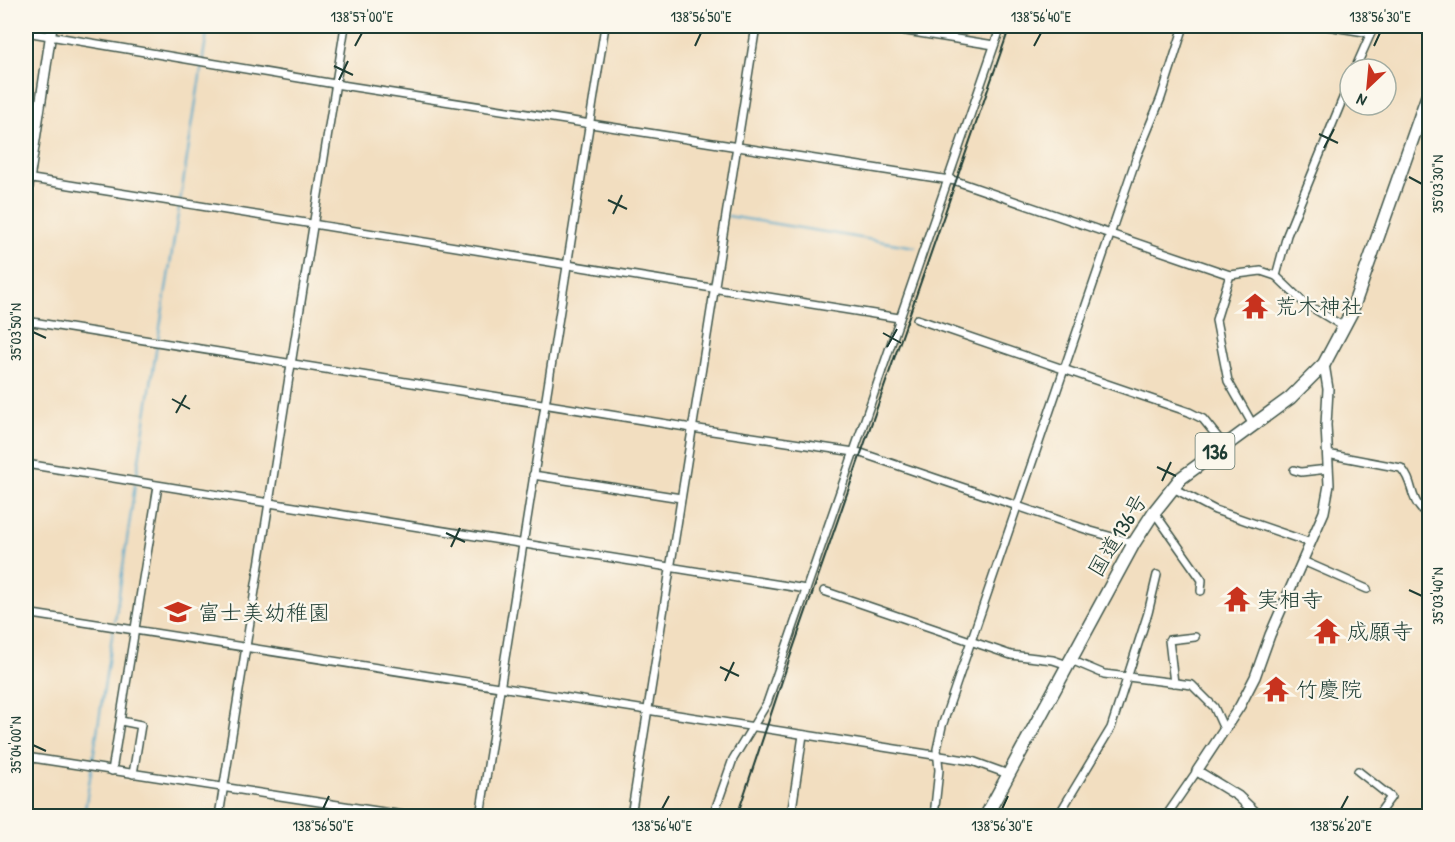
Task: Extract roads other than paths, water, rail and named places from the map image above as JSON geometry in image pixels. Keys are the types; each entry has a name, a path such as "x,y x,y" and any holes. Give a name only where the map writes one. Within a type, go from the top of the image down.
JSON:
{"highway":[{"name":"国道136号","path":"986,816 1134,543 1154,512 1188,472 1298,391 1324,364 1345,328 1430,89"}],"main road":[{"path":"26,200 27,178 52,30"},
{"path":"1259,816 1238,796 1197,771 1240,706 1255,677 1270,635 1311,543 1327,499 1328,389 1324,364"}],"street":[{"path":"219,816 345,26"},
{"path":"480,816 605,26"},
{"path":"631,816 756,26"},
{"path":"875,26 994,45"},
{"path":"713,816 733,759 767,703 1001,26"},
{"path":"934,816 939,770 937,749 942,726 1137,156 1161,98 1184,26"},
{"path":"1327,26 1372,29 1360,57"},
{"path":"26,32 52,30 335,84 964,183 1230,275 1261,271 1276,276 1303,302 1345,328"},
{"path":"1276,276 1287,235 1338,110"},
{"path":"27,178 900,318"},
{"path":"1230,275 1216,320 1228,381 1253,424"},
{"path":"916,319 1197,416 1208,423 1224,445"},
{"path":"26,321 854,452 1091,531 1134,543"},
{"path":"1328,454 1371,460 1401,468 1408,475 1414,498 1421,509"},
{"path":"26,464 806,589"},
{"path":"1294,470 1301,472 1329,468"},
{"path":"533,475 681,498"},
{"path":"112,771 158,486"},
{"path":"1173,488 1215,510 1311,543"},
{"path":"1154,512 1202,580 1202,591"},
{"path":"1303,561 1367,589"},
{"path":"1058,816 1108,736 1148,613 1157,575"},
{"path":"824,591 1011,656 1070,662 1094,671 1194,687 1216,710 1224,729"},
{"path":"26,613 980,762 1008,774"},
{"path":"1174,682 1169,640 1195,636"},
{"path":"121,721 141,725 133,774"},
{"path":"790,816 803,735"},
{"path":"26,757 410,816"},
{"path":"1166,816 1197,771"},
{"path":"1358,771 1391,797 1380,812 1381,816"}],"waterway":[{"path":"158,340 208,26"},
{"path":"728,216 915,247"},
{"path":"136,479 157,345"},
{"path":"115,621 135,485"},
{"path":"84,816 113,630"}],"railway":[{"path":"737,816 1010,26"}],"place":[{"name":"荒木神社","path":"1255,306"},
{"name":"実相寺","path":"1237,599"},
{"name":"富士美幼稚園","path":"178,612"},
{"name":"成願寺","path":"1327,631"},
{"name":"竹慶院","path":"1276,689"}]}
